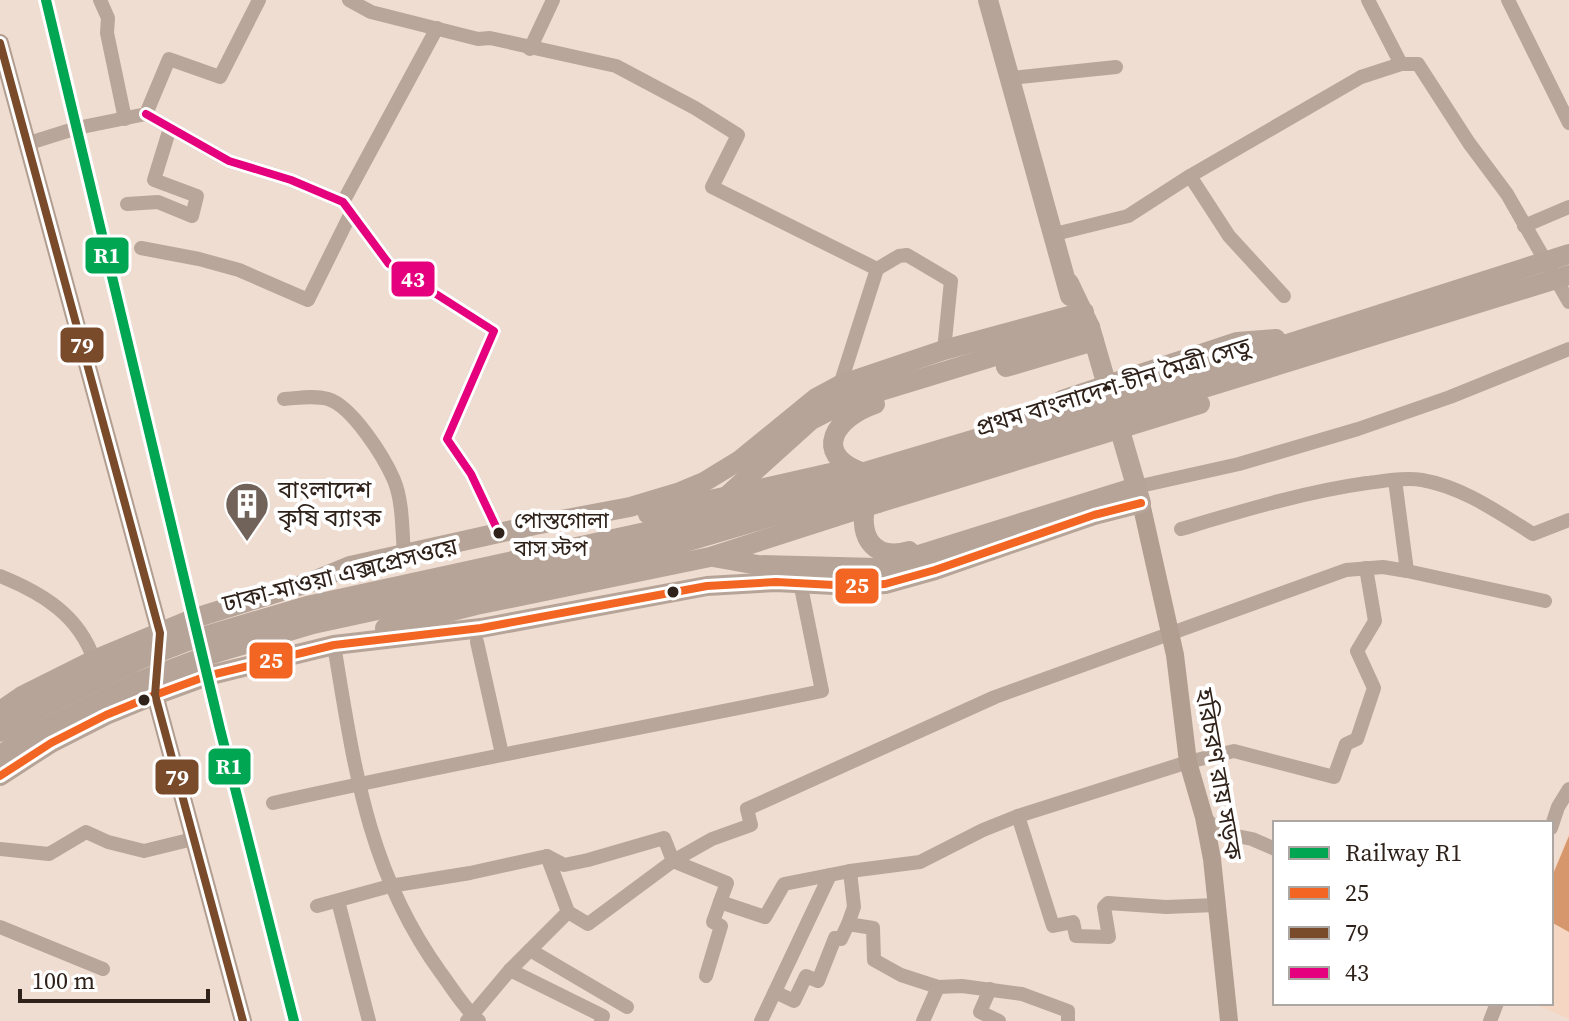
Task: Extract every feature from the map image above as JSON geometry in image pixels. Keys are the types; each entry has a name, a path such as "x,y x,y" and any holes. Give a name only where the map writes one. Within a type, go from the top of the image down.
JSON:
{"highway":[{"path":"988,0 1132,491"},
{"path":"311,582 413,565 726,498 865,484 1249,388 1318,344 1569,254"},
{"path":"672,546 1121,396 1569,275"},
{"path":"0,711 22,696 94,660 195,618 311,582 350,566 630,507 704,482 740,460 816,398 840,385 944,350 1084,328"},
{"path":"1084,328 856,411 841,423 835,440 836,453 865,484 865,536 880,550 902,553 1132,491"},
{"path":"710,518 726,498 811,420 835,407 877,391 1084,328"},
{"path":"341,644 364,633 476,605 710,557 865,484"},
{"name":"ঢাকা-মাওয়া এক্সপ্রেসওয়ে","path":"0,732 35,711 134,662 200,637 307,606 865,484"},
{"path":"672,546 710,557 758,565 877,568 1048,513 1132,491"},
{"path":"0,776 51,743 106,715 207,676 341,644 481,628 707,586 743,582 854,586 885,584 1094,515 1132,491"},
{"name":"ঢাকা-মাওয়া এক্সপ্রেসওয়ে","path":"0,755 37,732 140,681 212,654 313,624 672,546"}],"main road":[{"path":"1,49 160,633 155,695 243,1021"},
{"name":"হরিচরণ রায় সড়ক","path":"1132,491 1148,539 1175,655 1188,762 1212,859 1229,1021"}],"street":[{"path":"100,0 108,18 107,33 125,119"},
{"path":"146,114 169,59 220,77 259,0"},
{"path":"349,0 371,12 616,66 738,135 712,187 877,269"},
{"path":"530,49 553,0"},
{"path":"1368,0 1401,64"},
{"path":"1508,0 1569,123"},
{"path":"141,248 239,270 308,300 347,209 437,28"},
{"path":"1055,234 1128,216 1190,176 1361,77 1401,64 1418,64 1469,143 1507,194 1569,302"},
{"path":"1011,78 1116,67"},
{"path":"26,144 77,128 146,114 229,161 291,180 347,209 389,264 494,331 447,439 471,474 499,533"},
{"path":"127,204 158,202 192,216 197,196 154,180 170,128"},
{"path":"1190,176 1229,236 1284,296"},
{"path":"1524,226 1569,207"},
{"path":"840,385 877,269 899,256 907,255 951,281 944,350"},
{"path":"1132,491 1358,429 1450,397 1569,349"},
{"path":"284,399 329,399 344,407 355,420 394,481 400,502 404,554"},
{"path":"1395,480 1407,571"},
{"path":"1181,529 1279,500 1395,480 1421,480 1452,489 1481,502 1533,534 1569,520"},
{"path":"547,856 568,912 588,924 673,861 712,839 751,825 747,809 995,697 1346,570 1383,567 1545,601"},
{"path":"720,902 765,917 784,884 920,862 1018,816 1188,762 1234,751 1334,777 1346,744 1357,739 1374,688 1357,651 1375,621 1366,568"},
{"path":"0,576 55,605 87,640 94,660 155,695"},
{"path":"273,803 822,691 800,582"},
{"path":"477,642 502,754"},
{"path":"341,644 357,784 390,886 429,956 472,1019 510,970 568,912"},
{"path":"1553,822 1569,789"},
{"path":"1018,816 1053,926 1073,922 1076,936 1109,937 1104,907 1108,903 1166,907 1216,905"},
{"path":"1204,817 1221,833 1252,839 1273,848"},
{"path":"0,849 49,854 86,832 108,842 144,851 193,839"},
{"path":"317,906 390,886 547,856 564,865 664,838 673,861 727,883 713,922 721,926 706,976"},
{"path":"775,992 794,1001 806,976 818,981 835,938 841,939 854,907 850,871"},
{"path":"761,1021 830,875"},
{"path":"338,901 369,1021"},
{"path":"848,924 873,928 874,960 901,975 938,987 962,986 1022,994 1068,1011 1068,1021"},
{"path":"0,927 103,969"},
{"path":"530,950 627,1007"},
{"path":"510,970 603,1016 601,1021"},
{"path":"923,1021 938,987"},
{"path":"990,989 980,1012 999,1021"}],"shaded area":[{"path":"1569,833 1569,1019 1538,1005 1553,1005 1553,871"},
{"path":"1569,836 1569,932 1553,923 1553,874"}],"rail line":[{"name":"R1","path":"46,0 220,729 294,1021"}],"transit line":[{"name":"79","path":"0,43 160,633 155,695 243,1021"},
{"name":"43","path":"146,114 229,161 291,180 343,202 389,264 494,331 447,439 471,474 499,533"},
{"name":"25","path":"0,776 51,743 155,695 207,676 334,645 481,628 707,586 776,582 854,586 885,584 1094,515 1141,503"}],"place":[{"name":"পোস্তগোলা বাস স্টপ","path":"499,533"},
{"name":"বাংলাদেশ কৃষি ব্যাংক","path":"247,543"}]}
